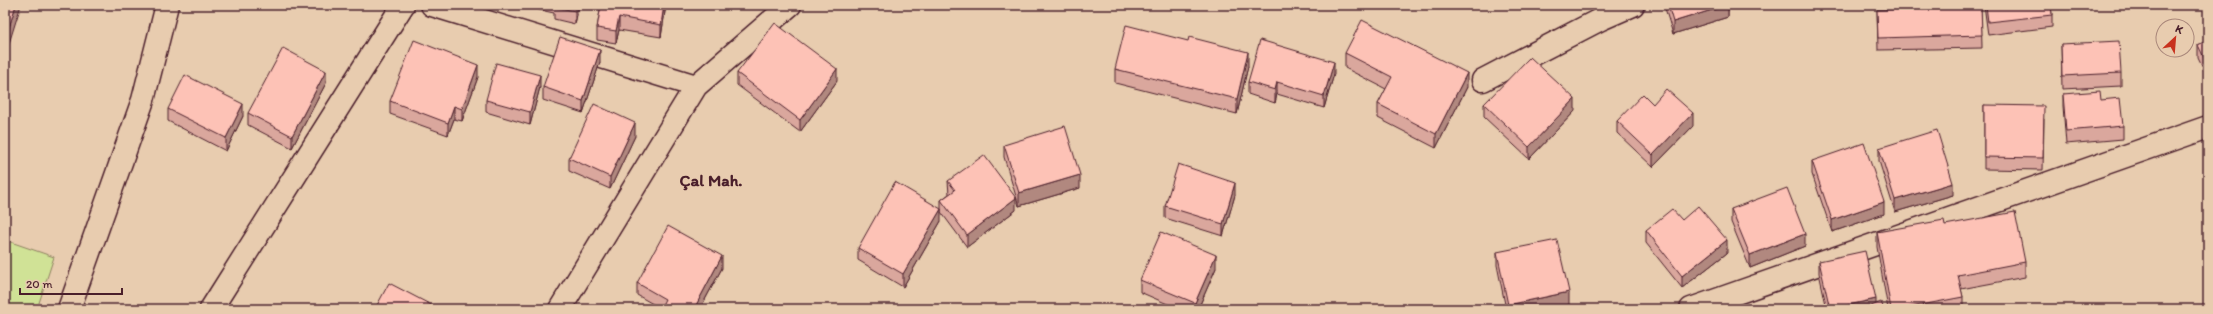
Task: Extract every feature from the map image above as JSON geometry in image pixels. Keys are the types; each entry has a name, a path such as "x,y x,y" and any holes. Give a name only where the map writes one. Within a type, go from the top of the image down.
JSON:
{"street":[{"path":"69,309 143,100 167,5"},
{"path":"211,309 403,5"},
{"path":"432,5 696,86"},
{"path":"560,309 696,86 790,5"},
{"path":"1483,80 1601,18 1633,5"},
{"path":"1691,309 2208,126"}],"green space":[{"path":"5,240 54,257 37,309 5,309"}],"building":[{"path":"5,5 16,5 5,40"},
{"path":"555,5 576,5 575,11 554,7"},
{"path":"601,5 664,5 661,25 619,17 616,31 597,28"},
{"path":"1668,5 1728,5 1673,22"},
{"path":"1945,5 1981,5 1982,35 1878,38 1877,10 1945,8"},
{"path":"1986,5 2051,5 2052,15 1988,22"},
{"path":"1362,20 1467,73 1436,134 1378,104 1392,77 1345,53"},
{"path":"775,23 837,69 800,120 737,73"},
{"path":"1126,25 1188,41 1189,37 1248,52 1237,99 1115,69"},
{"path":"560,37 600,50 583,101 543,87"},
{"path":"414,40 478,65 462,109 454,106 448,123 390,101"},
{"path":"1260,40 1334,62 1324,96 1277,82 1275,90 1248,82"},
{"path":"2208,40 2208,66 2198,45"},
{"path":"2119,41 2121,73 2062,76 2061,44"},
{"path":"283,48 326,71 292,136 248,113"},
{"path":"1530,57 1575,99 1529,147 1484,104"},
{"path":"496,63 540,75 530,112 486,100"},
{"path":"185,75 243,104 226,138 168,109"},
{"path":"1666,89 1693,113 1653,155 1617,121 1643,94 1653,104"},
{"path":"2100,91 2101,100 2120,98 2123,126 2066,131 2063,94"},
{"path":"594,104 635,123 610,177 569,158"},
{"path":"1984,105 2044,106 2043,158 1984,157"},
{"path":"1065,126 1080,175 1019,193 1004,145"},
{"path":"1937,130 1953,183 1895,200 1879,148"},
{"path":"1864,143 1884,202 1832,220 1812,161"},
{"path":"984,155 1016,198 967,235 941,200 955,190 948,181"},
{"path":"1178,164 1235,183 1223,224 1165,206"},
{"path":"895,182 941,209 903,274 858,248"},
{"path":"1787,188 1805,234 1750,255 1731,209"},
{"path":"1698,206 1727,240 1682,276 1646,230 1672,209 1682,220"},
{"path":"2015,212 2025,262 1958,275 1963,297 1900,309 1891,309 1877,232 1944,220 1945,225"},
{"path":"668,226 722,256 694,309 660,309 665,299 637,283"},
{"path":"1161,232 1216,255 1195,303 1140,280"},
{"path":"1557,240 1569,292 1508,305 1497,252"},
{"path":"1865,251 1876,299 1830,309 1819,261"},
{"path":"389,283 439,309 375,309"},
{"path":"1881,302 1884,309 1864,309"}],"district":[{"name":"Çal Mah.","path":"711,180"}]}
